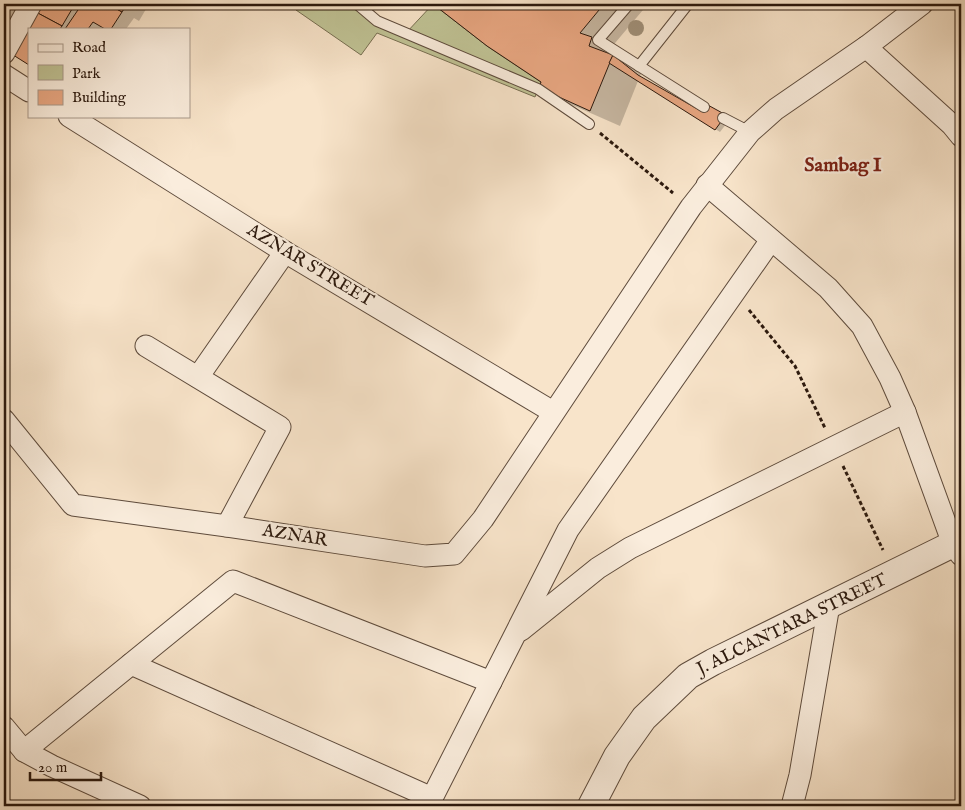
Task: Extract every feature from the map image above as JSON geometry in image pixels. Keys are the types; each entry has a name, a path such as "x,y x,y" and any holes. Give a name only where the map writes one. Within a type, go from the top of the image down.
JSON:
{"street":[{"path":"4,52 31,4"},
{"name":"AZNAR","path":"4,420 73,505 425,556 454,554 484,519 691,207 750,132 776,109 866,47 922,4"},
{"path":"866,47 952,125 961,136"},
{"path":"4,75 28,90"},
{"name":"AZNAR STREET","path":"72,118 285,252 554,412"},
{"path":"707,185 828,288 862,326 890,378 905,412 959,546"},
{"path":"131,664 430,802 568,530 771,240"},
{"path":"198,377 285,252"},
{"path":"146,346 280,428 227,526"},
{"path":"515,635 598,568 630,548 905,412"},
{"name":"J. ALCANTARA STREET","path":"591,806 617,756 644,718 688,676 829,605 959,546"},
{"path":"24,751 234,581 491,682"},
{"path":"792,806 800,775 829,605"},
{"path":"4,727 24,751 52,766 140,806"}],"lane":[{"path":"357,4 377,21 538,89 589,124"},
{"path":"629,4 598,40 704,107"},
{"path":"639,66 688,4"},
{"path":"723,118 750,132"}],"path":[{"path":"589,124 691,207"},
{"path":"735,292 795,366 895,574"}],"green space":[{"path":"300,4 350,4 377,21 406,33 433,4 487,46 541,82 535,97 377,33 361,55 296,10"}],"building":[{"path":"39,4 75,4 62,26 34,11"},
{"path":"82,4 108,4 122,12 112,28 103,28 93,22 89,28 66,28"},
{"path":"108,4 127,4 122,12"},
{"path":"433,4 604,4 580,33 592,37 589,46 613,55 590,111 539,88 541,82 487,46"},
{"path":"34,11 62,26 61,28 28,28 28,64 10,53"},
{"path":"613,55 638,75 701,111 706,104 726,115 715,130 609,63"}],"district":[{"name":"Sambag I","path":"843,165"}]}
